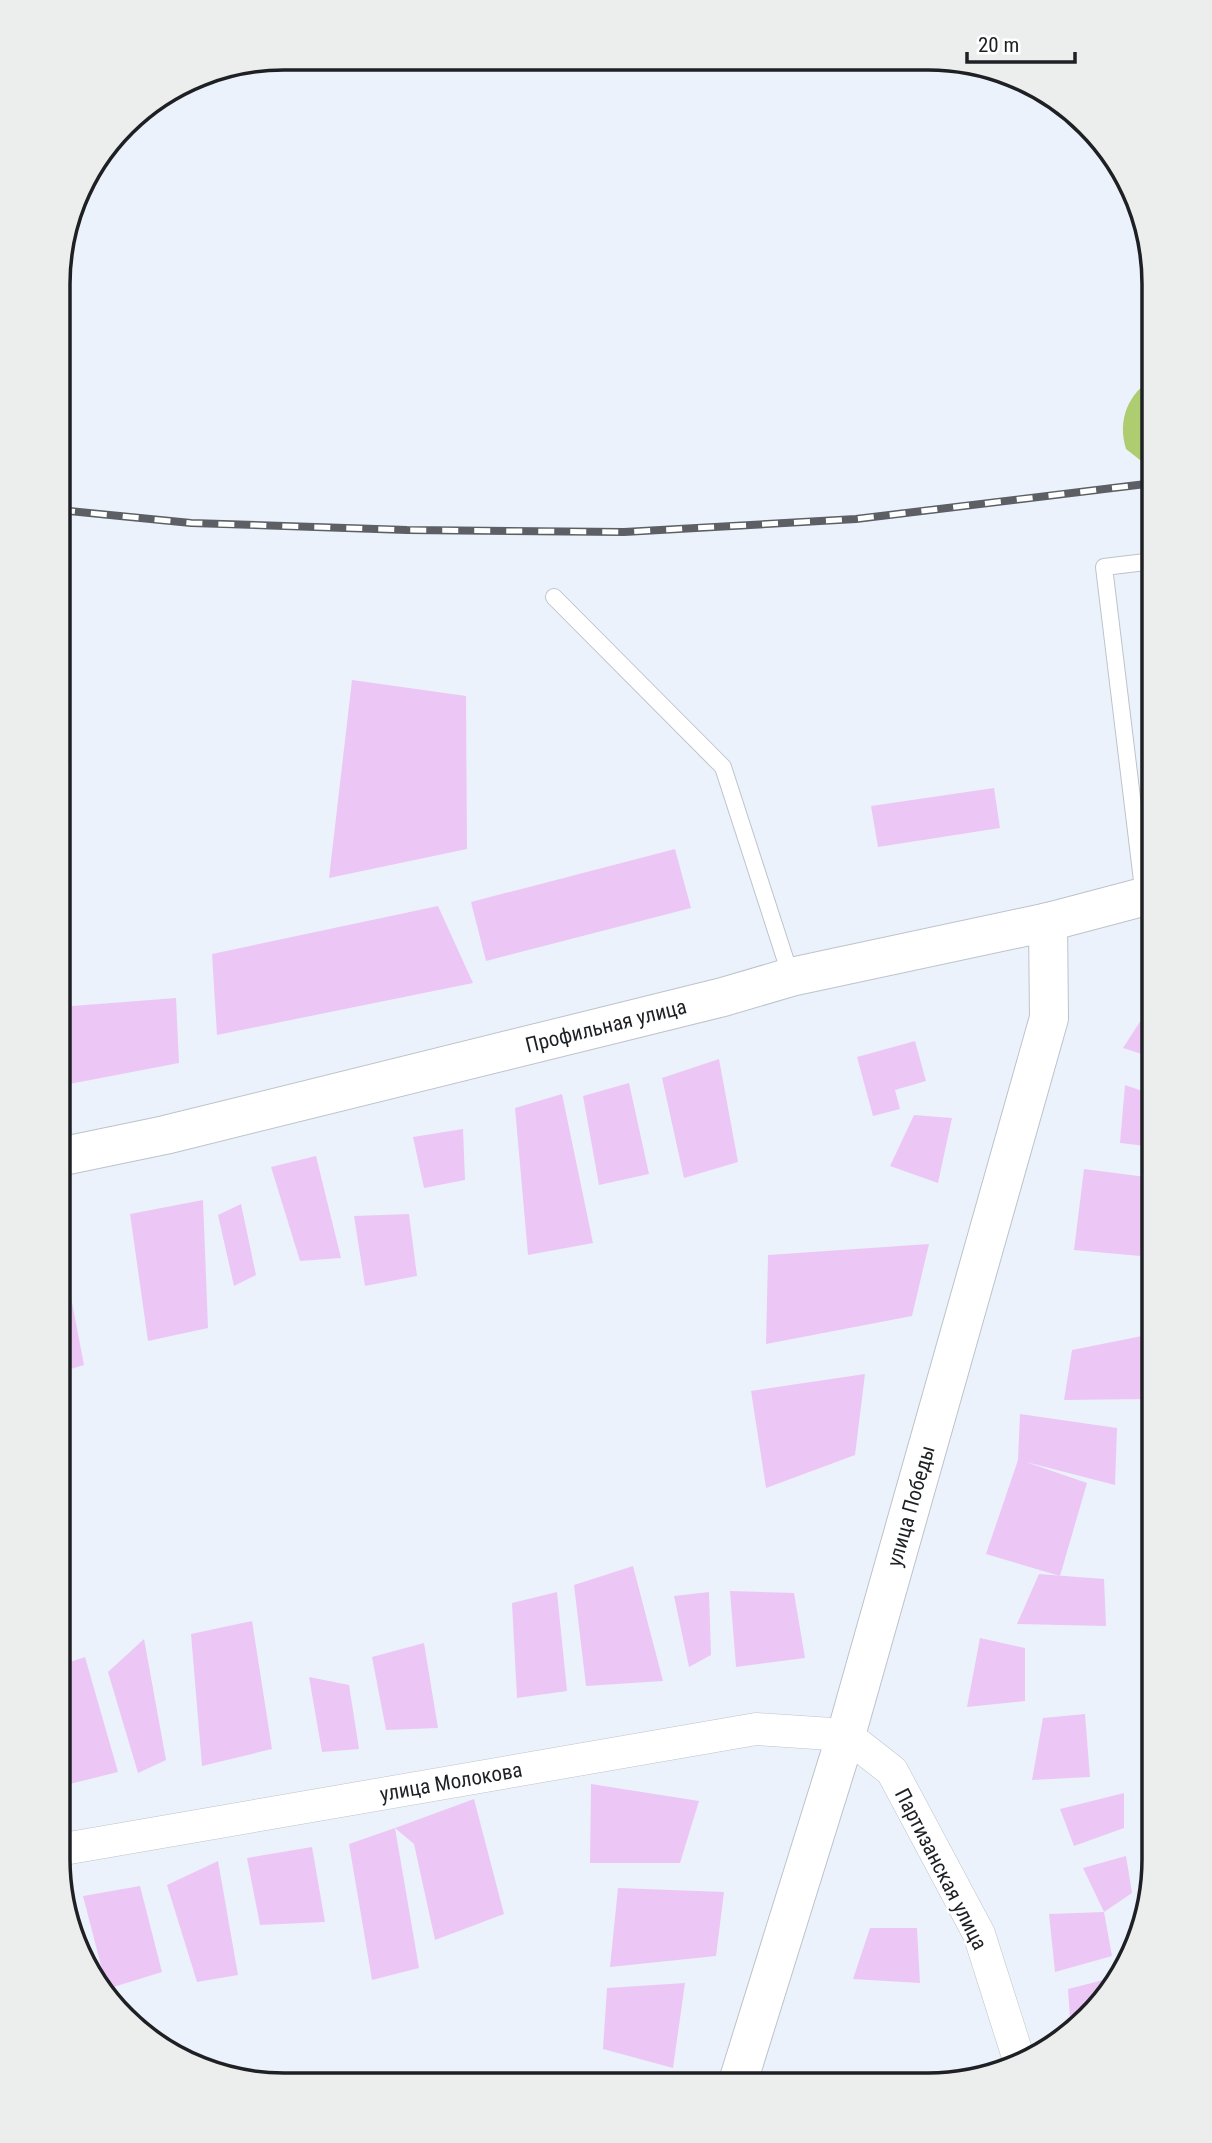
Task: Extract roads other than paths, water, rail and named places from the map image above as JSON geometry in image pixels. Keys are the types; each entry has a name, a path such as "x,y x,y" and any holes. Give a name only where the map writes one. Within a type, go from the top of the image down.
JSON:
{"main road":[{"name":"Профильная улица","path":"70,1155 192,1128 710,1000 791,977 1048,922 1142,897"},
{"name":"улица Победы","path":"741,2073 846,1735 1049,1018 1048,922"}],"street":[{"name":"улица Молокова","path":"70,1848 756,1729 846,1735"},
{"name":"Партизанская улица","path":"846,1735 892,1771 979,1934 1017,2053"}],"lane":[{"path":"1142,562 1104,567 1142,844"},
{"path":"554,597 723,767 791,977"}],"railway":[{"path":"70,511 191,523 407,530 624,532 856,519 1142,484"}]}
